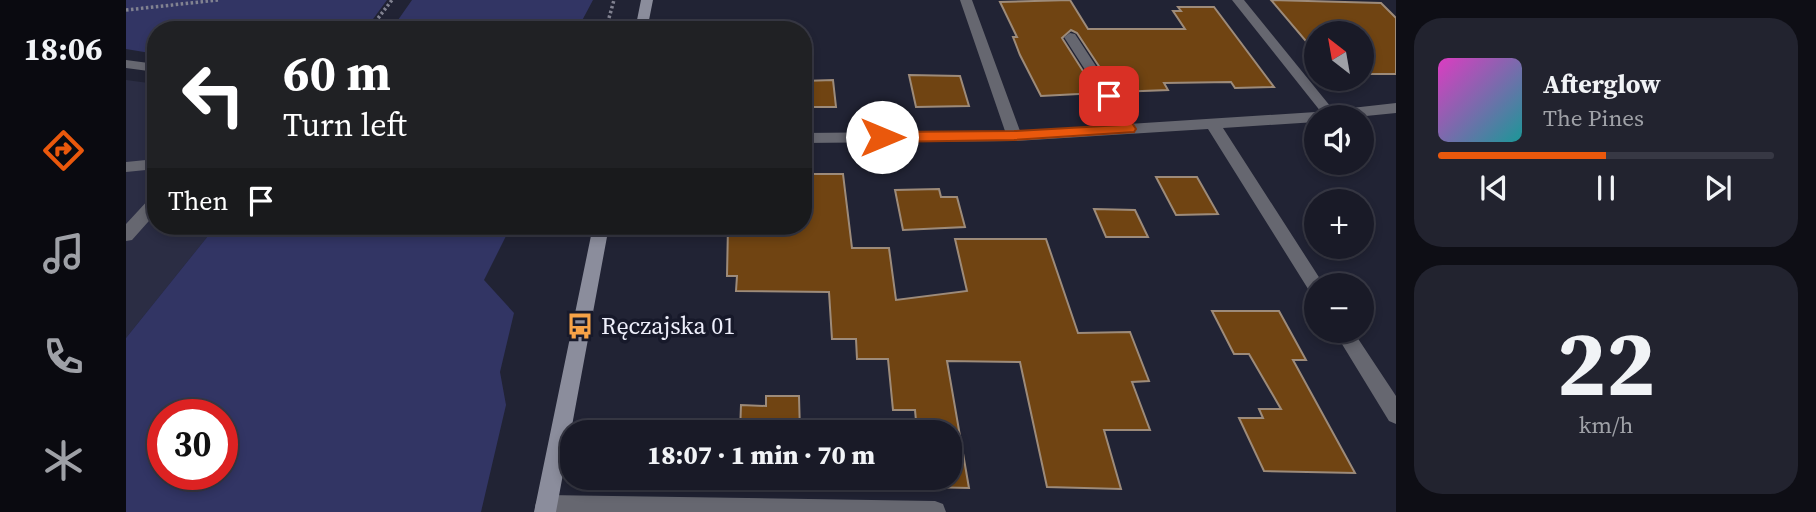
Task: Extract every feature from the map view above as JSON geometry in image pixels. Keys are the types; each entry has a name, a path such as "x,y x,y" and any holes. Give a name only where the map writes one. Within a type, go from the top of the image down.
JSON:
{"main road":[{"path":"643,21 647,0"},
{"path":"546,509 599,235"}],"street":[{"path":"966,0 1014,136"},
{"path":"1238,0 1313,105"},
{"path":"1070,37 1130,129"},
{"path":"126,64 147,67"},
{"path":"1374,111 1396,108"},
{"path":"812,138 1014,136 1304,118"},
{"path":"1213,124 1307,273"},
{"path":"126,167 147,165"},
{"path":"126,235 147,212"},
{"path":"1351,343 1396,414"},
{"path":"546,509 935,512"}],"path":[{"path":"126,10 218,0"},
{"path":"376,21 392,0"},
{"path":"610,19 614,0"}],"shaded area":[{"path":"126,0 387,0 372,21 147,21 147,52 126,49"},
{"path":"412,0 593,0 582,21 397,21"},
{"path":"126,80 147,83 147,235 209,235 126,338"},
{"path":"209,235 506,235 484,280 514,313 500,372 506,405 481,512 126,512 126,338"}],"building":[{"path":"1070,0 1088,29 1185,29 1173,11 1181,11 1178,7 1214,7 1274,87 1235,88 1231,82 1164,83 1168,90 1116,92 1077,33 1071,30 1062,38 1097,93 1041,96 1020,55 1013,37 1017,37 1000,2"},
{"path":"1271,0 1381,3 1396,18 1396,74 1374,74 1374,21 1304,21 1304,39"},
{"path":"909,75 960,76 969,106 916,107"},
{"path":"833,80 836,107 812,107 812,81"},
{"path":"812,174 843,174 852,248 889,248 896,300 967,291 955,239 1046,239 1078,333 1130,332 1149,381 1132,382 1150,430 1104,430 1121,489 1047,487 1020,362 947,361 957,420 916,420 915,410 893,410 888,359 857,359 856,339 832,339 829,292 736,291 737,276 727,276 728,235 812,235"},
{"path":"1156,177 1197,177 1218,214 1176,215"},
{"path":"939,189 941,197 957,197 965,227 903,230 895,190"},
{"path":"1094,209 1135,210 1148,237 1106,237"},
{"path":"1212,311 1279,311 1306,360 1293,360 1355,473 1264,471 1239,418 1263,418 1259,409 1281,409 1249,354 1234,354"},
{"path":"766,396 799,396 800,420 740,420 741,405 766,406"},
{"path":"962,448 969,488 962,488"}],"place":[{"name":"Ręczajska 01","path":"580,326"}],"route":[{"path":"882,137 1014,136 1130,129 1109,96"}]}
